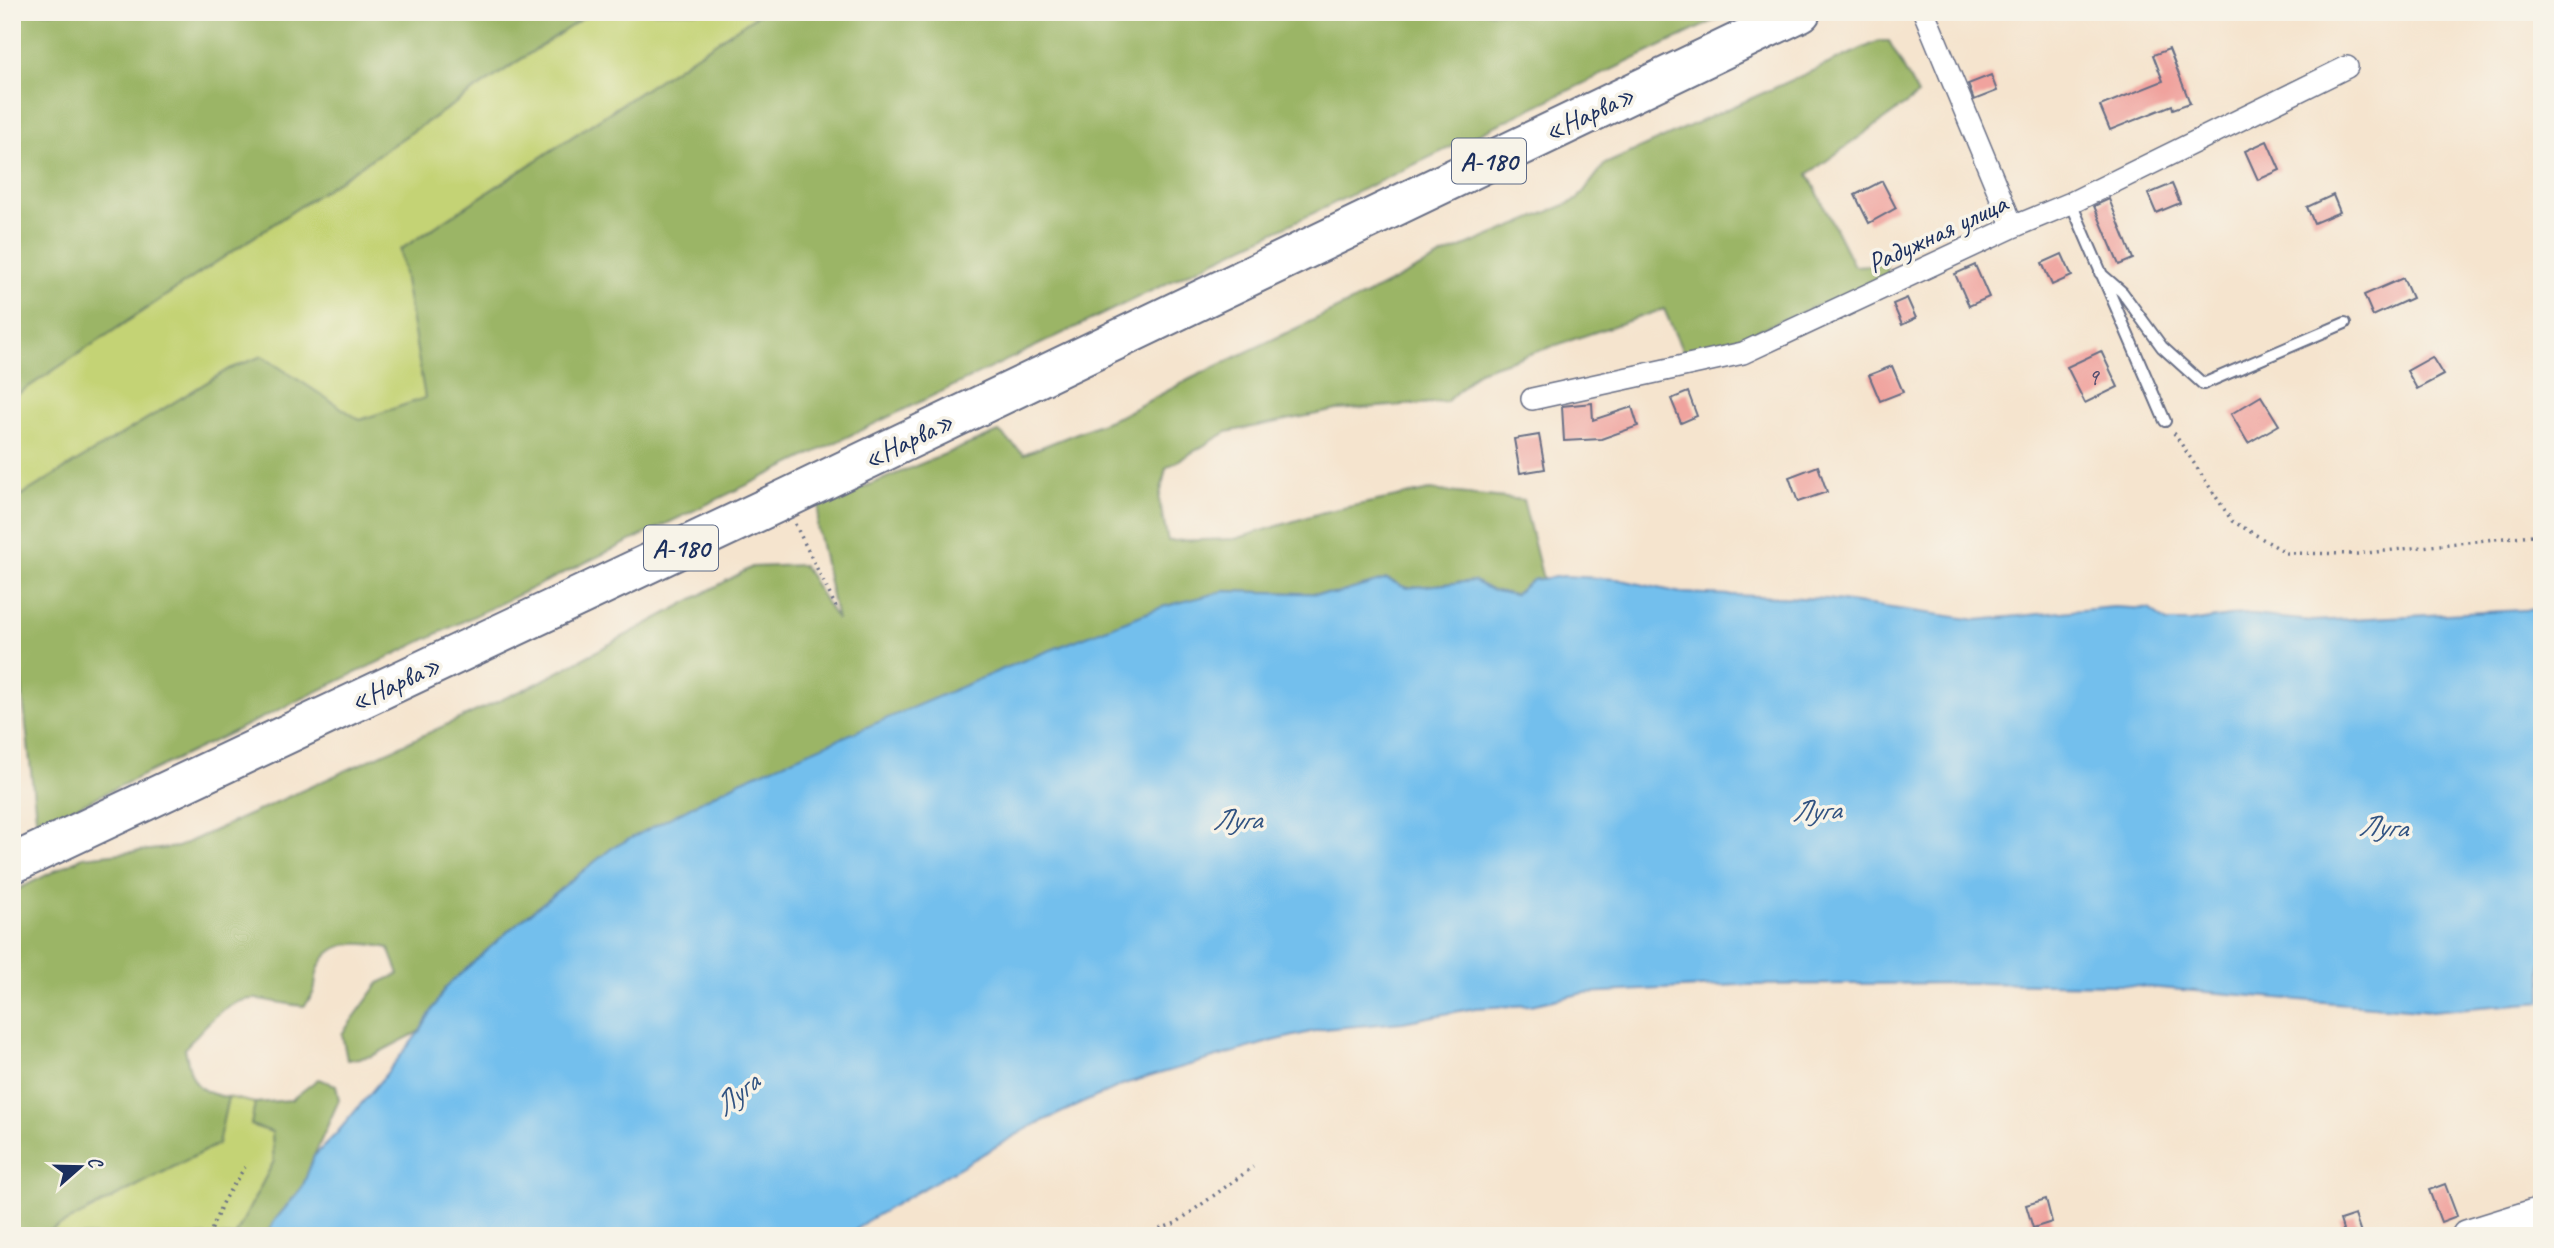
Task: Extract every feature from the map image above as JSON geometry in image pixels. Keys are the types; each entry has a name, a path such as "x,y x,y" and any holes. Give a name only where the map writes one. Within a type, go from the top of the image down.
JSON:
{"highway":[{"name":"«Нарва»","path":"12,864 783,500 1801,12"}],"street":[{"path":"1924,12 2013,227"},
{"name":"Радужная улица","path":"1532,399 1743,353 2013,227 2071,203 2347,67"},
{"path":"2468,1236 2542,1213"}],"lane":[{"path":"2071,203 2165,421"},
{"path":"2099,273 2122,292 2162,347 2203,384 2345,323"}],"path":[{"path":"2165,421 2232,521 2287,553 2357,554 2542,534"},
{"path":"783,500 836,607"},
{"path":"209,1236 223,1201 245,1167"},
{"path":"1140,1236 1176,1223 1253,1167"}],"green space":[{"path":"12,12 592,12 12,398"},
{"path":"592,12 762,12 400,250 426,398 360,421 262,357 229,369 12,501 12,398"},
{"path":"762,12 1732,12 37,826 12,597 12,501 229,369 262,356 360,420 425,398 400,250"},
{"path":"1879,41 1889,41 1918,95 1808,174 1854,266 1886,264 1889,276 1742,337 1683,352 1664,309 1479,371 1446,402 1337,410 1227,432 1166,468 1159,500 1168,541 1235,539 1324,512 1430,490 1523,500 1543,579 1533,580 1514,595 1491,590 1474,581 1406,588 1387,579 1336,594 1225,591 612,848 514,926 446,987 420,1031 372,1056 347,1060 342,1034 379,983 399,974 389,948 370,944 341,946 326,956 320,965 315,989 304,1006 255,999 234,1003 216,1016 185,1048 192,1076 201,1088 228,1097 218,1144 51,1230 47,1236 12,1236 12,892 83,857 178,847 536,684 752,567 803,565 837,620 817,526 820,505 999,432 1024,454 1120,416 1444,255 1577,200 1605,164"},
{"path":"318,1079 336,1085 339,1100 302,1188 275,1220 266,1236 235,1236 274,1161 272,1132 251,1125 255,1103 291,1100"},
{"path":"228,1097 255,1103 251,1125 272,1132 274,1161 235,1236 47,1236 51,1230 217,1144"}],"water":[{"name":"Луга","path":"1563,576 1617,579 1681,593 1827,599 1977,620 2114,607 2149,609 2167,622 2191,622 2242,614 2313,621 2542,609 2542,1002 2431,1011 2123,985 1969,983 1738,985 1584,993 1531,1005 1475,1008 1403,1022 1323,1029 1124,1084 1032,1126 865,1222 849,1236 266,1236 275,1220 302,1188 314,1156 336,1134 420,1031 446,987 514,926 612,848 740,781 1017,663 1162,607 1225,591 1336,594 1387,579 1406,588 1474,581 1491,590 1514,595 1533,580"}],"building":[{"path":"2169,49 2190,103 2173,109 2172,105 2110,130 2100,106 2163,81 2153,55"},
{"path":"1991,75 1997,91 1974,100 1968,84"},
{"path":"2267,141 2280,170 2258,180 2245,151"},
{"path":"1882,181 1896,208 1869,223 1855,195"},
{"path":"2172,184 2180,203 2156,213 2148,194"},
{"path":"2333,195 2340,212 2314,223 2307,207"},
{"path":"2109,199 2133,259 2119,265 2094,206"},
{"path":"2062,254 2072,276 2052,285 2042,263"},
{"path":"1975,265 1989,297 1969,306 1955,274"},
{"path":"2403,278 2412,298 2373,316 2364,295"},
{"path":"1907,298 1916,318 1902,325 1893,304"},
{"path":"2101,351 2118,387 2085,403 2067,367"},
{"path":"2432,357 2443,375 2417,389 2407,371"},
{"path":"1892,366 1903,392 1880,401 1869,375"},
{"path":"1688,392 1697,416 1681,423 1671,399"},
{"path":"2261,396 2279,425 2248,443 2231,414"},
{"path":"1592,403 1593,420 1632,407 1638,426 1601,439 1564,441 1562,406"},
{"path":"1539,435 1545,469 1520,473 1514,439"},
{"path":"1818,466 1827,492 1798,502 1789,477"},
{"path":"2445,1184 2457,1216 2441,1222 2429,1190"},
{"path":"2046,1199 2052,1222 2033,1228 2026,1205"},
{"path":"2355,1215 2362,1236 2345,1236 2340,1220"}]}
